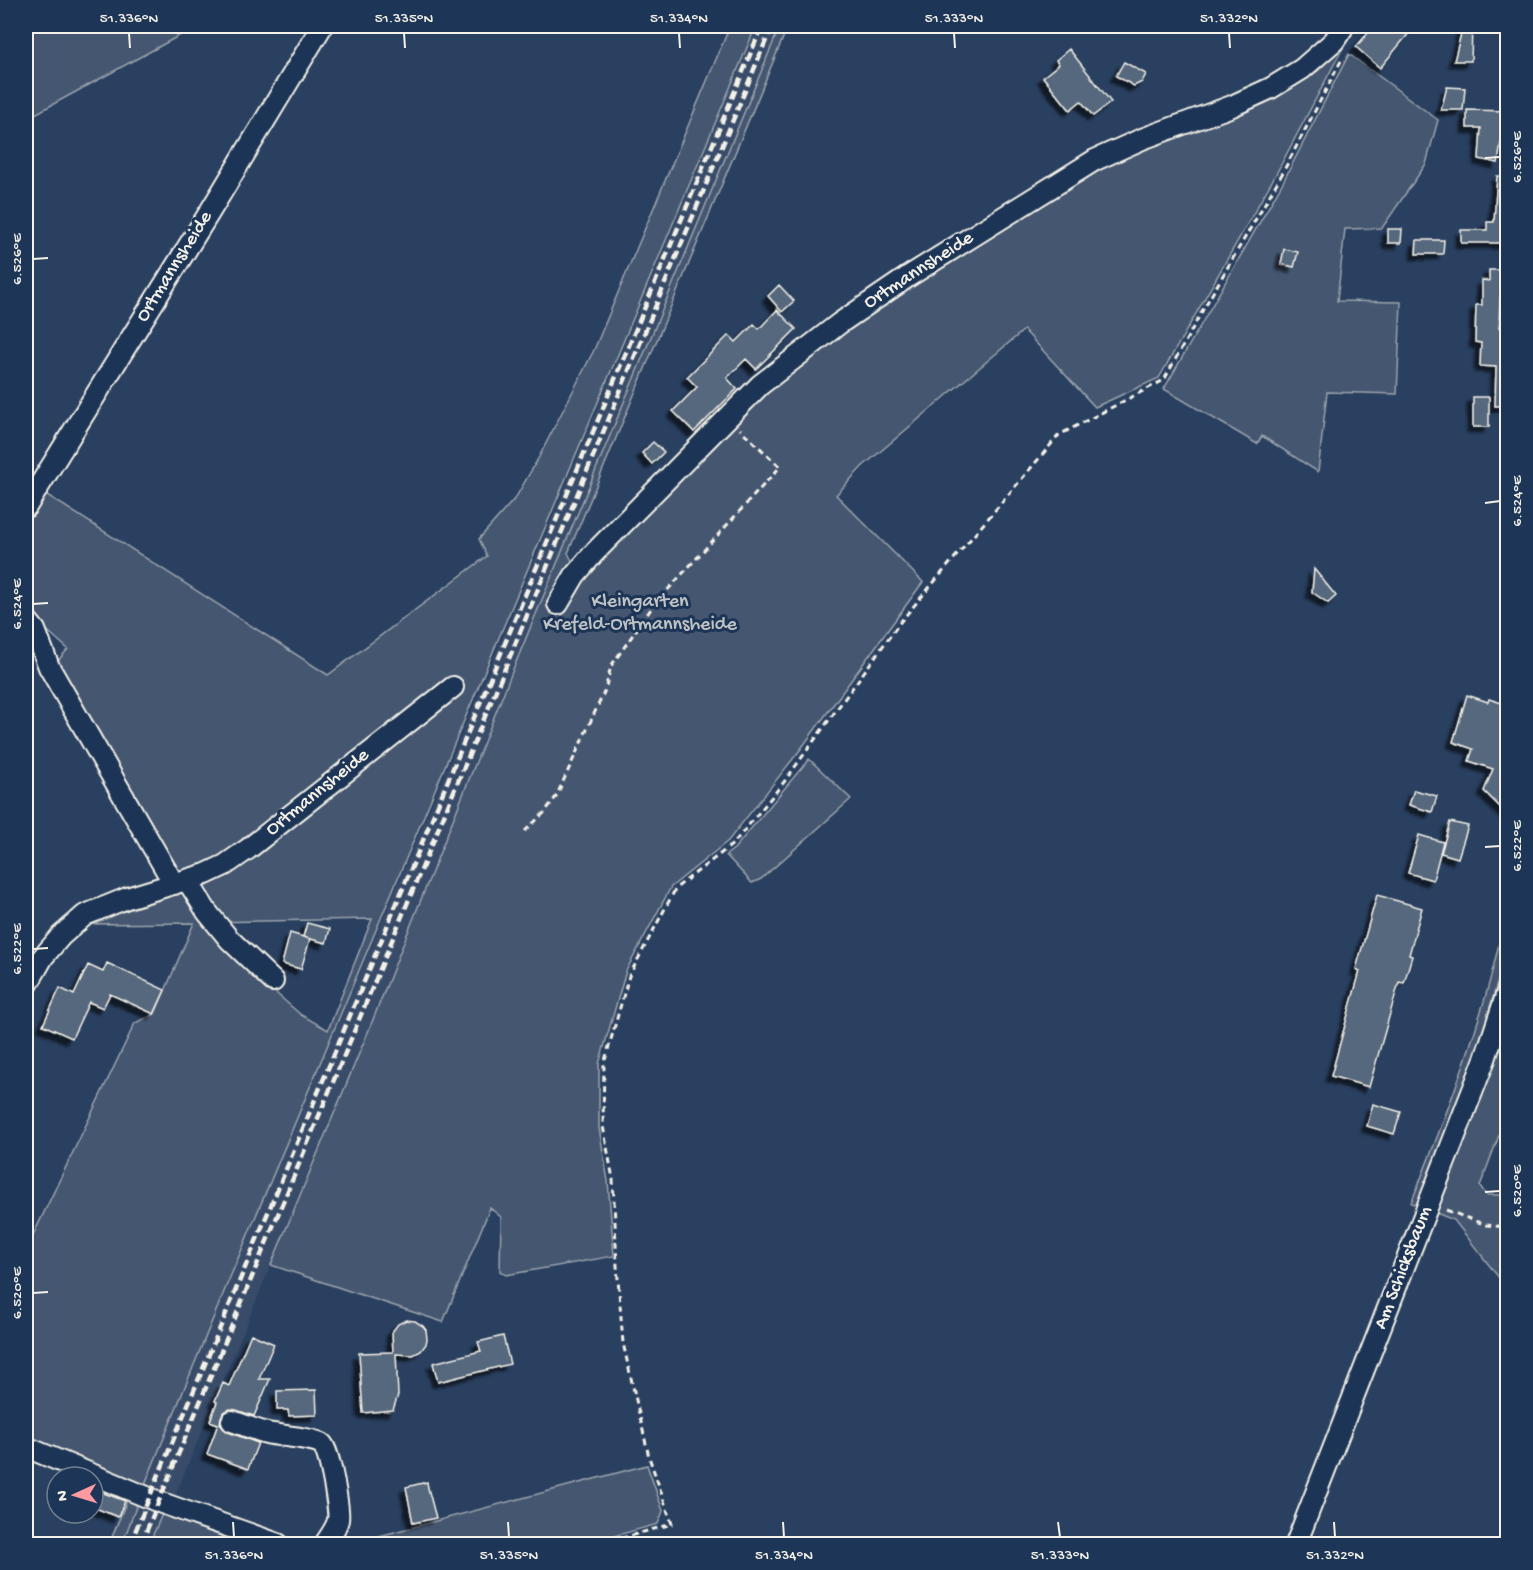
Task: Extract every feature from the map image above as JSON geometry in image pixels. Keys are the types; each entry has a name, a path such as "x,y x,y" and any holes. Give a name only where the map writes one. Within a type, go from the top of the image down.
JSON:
{"street":[{"name":"Ortmannsheide","path":"26,507 322,26"},
{"name":"Ortmannsheide","path":"558,604 575,575 594,553 760,385 840,323 909,276 1095,160 1142,139 1232,106 1271,88 1302,69 1334,41 1343,27"},
{"path":"26,619 35,630 49,667 181,882 229,939 273,981"},
{"name":"Ortmannsheide","path":"26,987 43,957 61,936 85,915 127,898 206,874 225,865 453,687"},
{"name":"Am Schicksbaum","path":"1296,1545 1485,1059 1508,990"},
{"path":"232,1421 268,1433 314,1441 327,1449 339,1514 335,1528 325,1545"},
{"path":"26,1447 159,1502 278,1545"}],"path":[{"path":"601,1545 672,1524 649,1457 623,1343 613,1179 603,1126 604,1065 629,976 676,888 733,844 784,782 901,621 1059,435 1164,380 1282,174 1352,41 1343,27"},
{"path":"525,831 556,797 605,690 611,666 653,606 780,467 728,417"},
{"path":"1446,1210 1486,1226 1508,1227"}],"shaded area":[{"path":"757,26 780,26 514,667 368,1032 175,1496 167,1514 163,1513 149,1544 122,1544 226,1287 485,680"}],"green space":[{"path":"26,26 197,26 26,119"},
{"path":"730,26 756,26 145,1484 105,1473 105,1465 82,1465 26,1443 26,1250 135,1023 155,1014 194,923 86,924 200,886 255,856 459,694 238,847 183,876 161,844 56,663 68,649 32,617 26,601 26,517 41,491 328,675 487,556 479,539 516,497 594,350","holes":["372,919 328,1030 301,1015 253,973 208,922"]},
{"name":"Kleingarten Krefeld-Ortmannsheide","path":"780,26 788,26 568,553 575,567 550,609 560,614 574,587 591,567 767,391 840,335 990,235 1101,167 1157,141 1263,104 1318,71 1347,40 1276,174 1159,378 1095,407 1024,330 862,467 836,495 923,582 800,750 728,841 671,887 626,971 599,1064 599,1128 608,1181 614,1256 506,1275 500,1271 501,1217 490,1208 443,1322 271,1265 368,1032 514,667"},
{"path":"1349,54 1438,120 1426,164 1382,228 1345,229 1337,301 1401,302 1397,394 1327,392 1318,472 1262,436 1257,444 1164,389 1283,182"},
{"path":"809,759 851,799 761,879 752,883 726,855 734,849"},
{"path":"1507,910 1507,950 1480,1041 1419,1206 1411,1203 1449,1107 1474,1033"},
{"path":"1507,1016 1507,1114 1480,1186 1486,1195 1507,1195 1507,1288 1454,1220 1436,1213 1498,1048"},
{"path":"647,1465 663,1511 658,1524 585,1544 349,1544"},
{"path":"128,1498 138,1502 122,1544 26,1544 110,1542"},
{"path":"163,1512 245,1540 236,1544 149,1544"}],"building":[{"path":"1374,26 1415,26 1380,68 1356,47"},
{"path":"1463,26 1472,26 1471,61 1454,61"},
{"path":"1069,49 1111,102 1093,116 1081,101 1070,110 1043,77 1059,64 1056,60"},
{"path":"1124,62 1146,74 1142,82 1134,86 1116,76"},
{"path":"1447,87 1465,88 1463,110 1441,110"},
{"path":"1467,110 1508,111 1508,142 1501,142 1498,163 1479,159 1481,128 1467,128"},
{"path":"1497,176 1508,176 1508,239 1506,243 1461,243 1461,230 1487,230 1487,222 1494,222"},
{"path":"1388,229 1402,229 1401,243 1388,243"},
{"path":"1417,240 1444,240 1443,254 1416,254"},
{"path":"1284,249 1298,252 1294,267 1281,264"},
{"path":"1489,270 1508,270 1508,298 1500,298 1499,328 1508,328 1508,406 1495,406 1496,367 1480,366 1481,343 1475,342 1476,305 1482,305 1482,280 1489,281"},
{"path":"779,285 794,301 782,312 768,296"},
{"path":"777,310 796,329 756,369 746,359 727,378 737,389 694,432 673,411 697,387 687,377 729,335 736,342 754,324 759,329"},
{"path":"1473,397 1489,397 1489,427 1473,427"},
{"path":"653,442 664,452 652,464 642,453"},
{"path":"1314,569 1336,596 1328,603 1312,592"},
{"path":"1467,695 1488,702 1489,699 1508,705 1508,815 1484,791 1493,769 1469,761 1473,749 1453,742"},
{"path":"1414,790 1437,796 1432,812 1409,805"},
{"path":"1450,822 1468,826 1458,858 1441,853"},
{"path":"1419,835 1443,842 1433,880 1408,873"},
{"path":"1377,895 1422,908 1409,955 1412,956 1404,983 1399,982 1369,1087 1331,1076 1360,971 1356,969"},
{"path":"307,923 330,929 326,943 303,937"},
{"path":"290,933 310,939 301,969 282,964"},
{"path":"107,963 165,990 154,1014 110,994 103,1008 89,1002 72,1038 43,1025 60,988 74,995 88,965 103,972"},
{"path":"1373,1104 1401,1112 1394,1134 1367,1126"},
{"path":"406,1320 415,1321 423,1326 426,1330 426,1344 421,1351 413,1355 396,1354 398,1395 393,1410 363,1413 359,1353 393,1352 392,1332 398,1324"},
{"path":"251,1334 274,1344 259,1379 270,1379 254,1416 230,1409 224,1412 220,1423 228,1432 258,1443 248,1469 207,1454 218,1424 210,1421 217,1402 215,1401 223,1383 229,1386"},
{"path":"503,1336 510,1364 438,1382 433,1363 481,1351 478,1342"},
{"path":"316,1390 317,1415 289,1416 288,1410 277,1410 277,1391"},
{"path":"427,1482 436,1518 413,1523 406,1487"},
{"path":"105,1494 125,1501 118,1517 105,1512"}],"railway":[{"path":"130,1544 762,26"},
{"path":"141,1544 772,26"}]}
